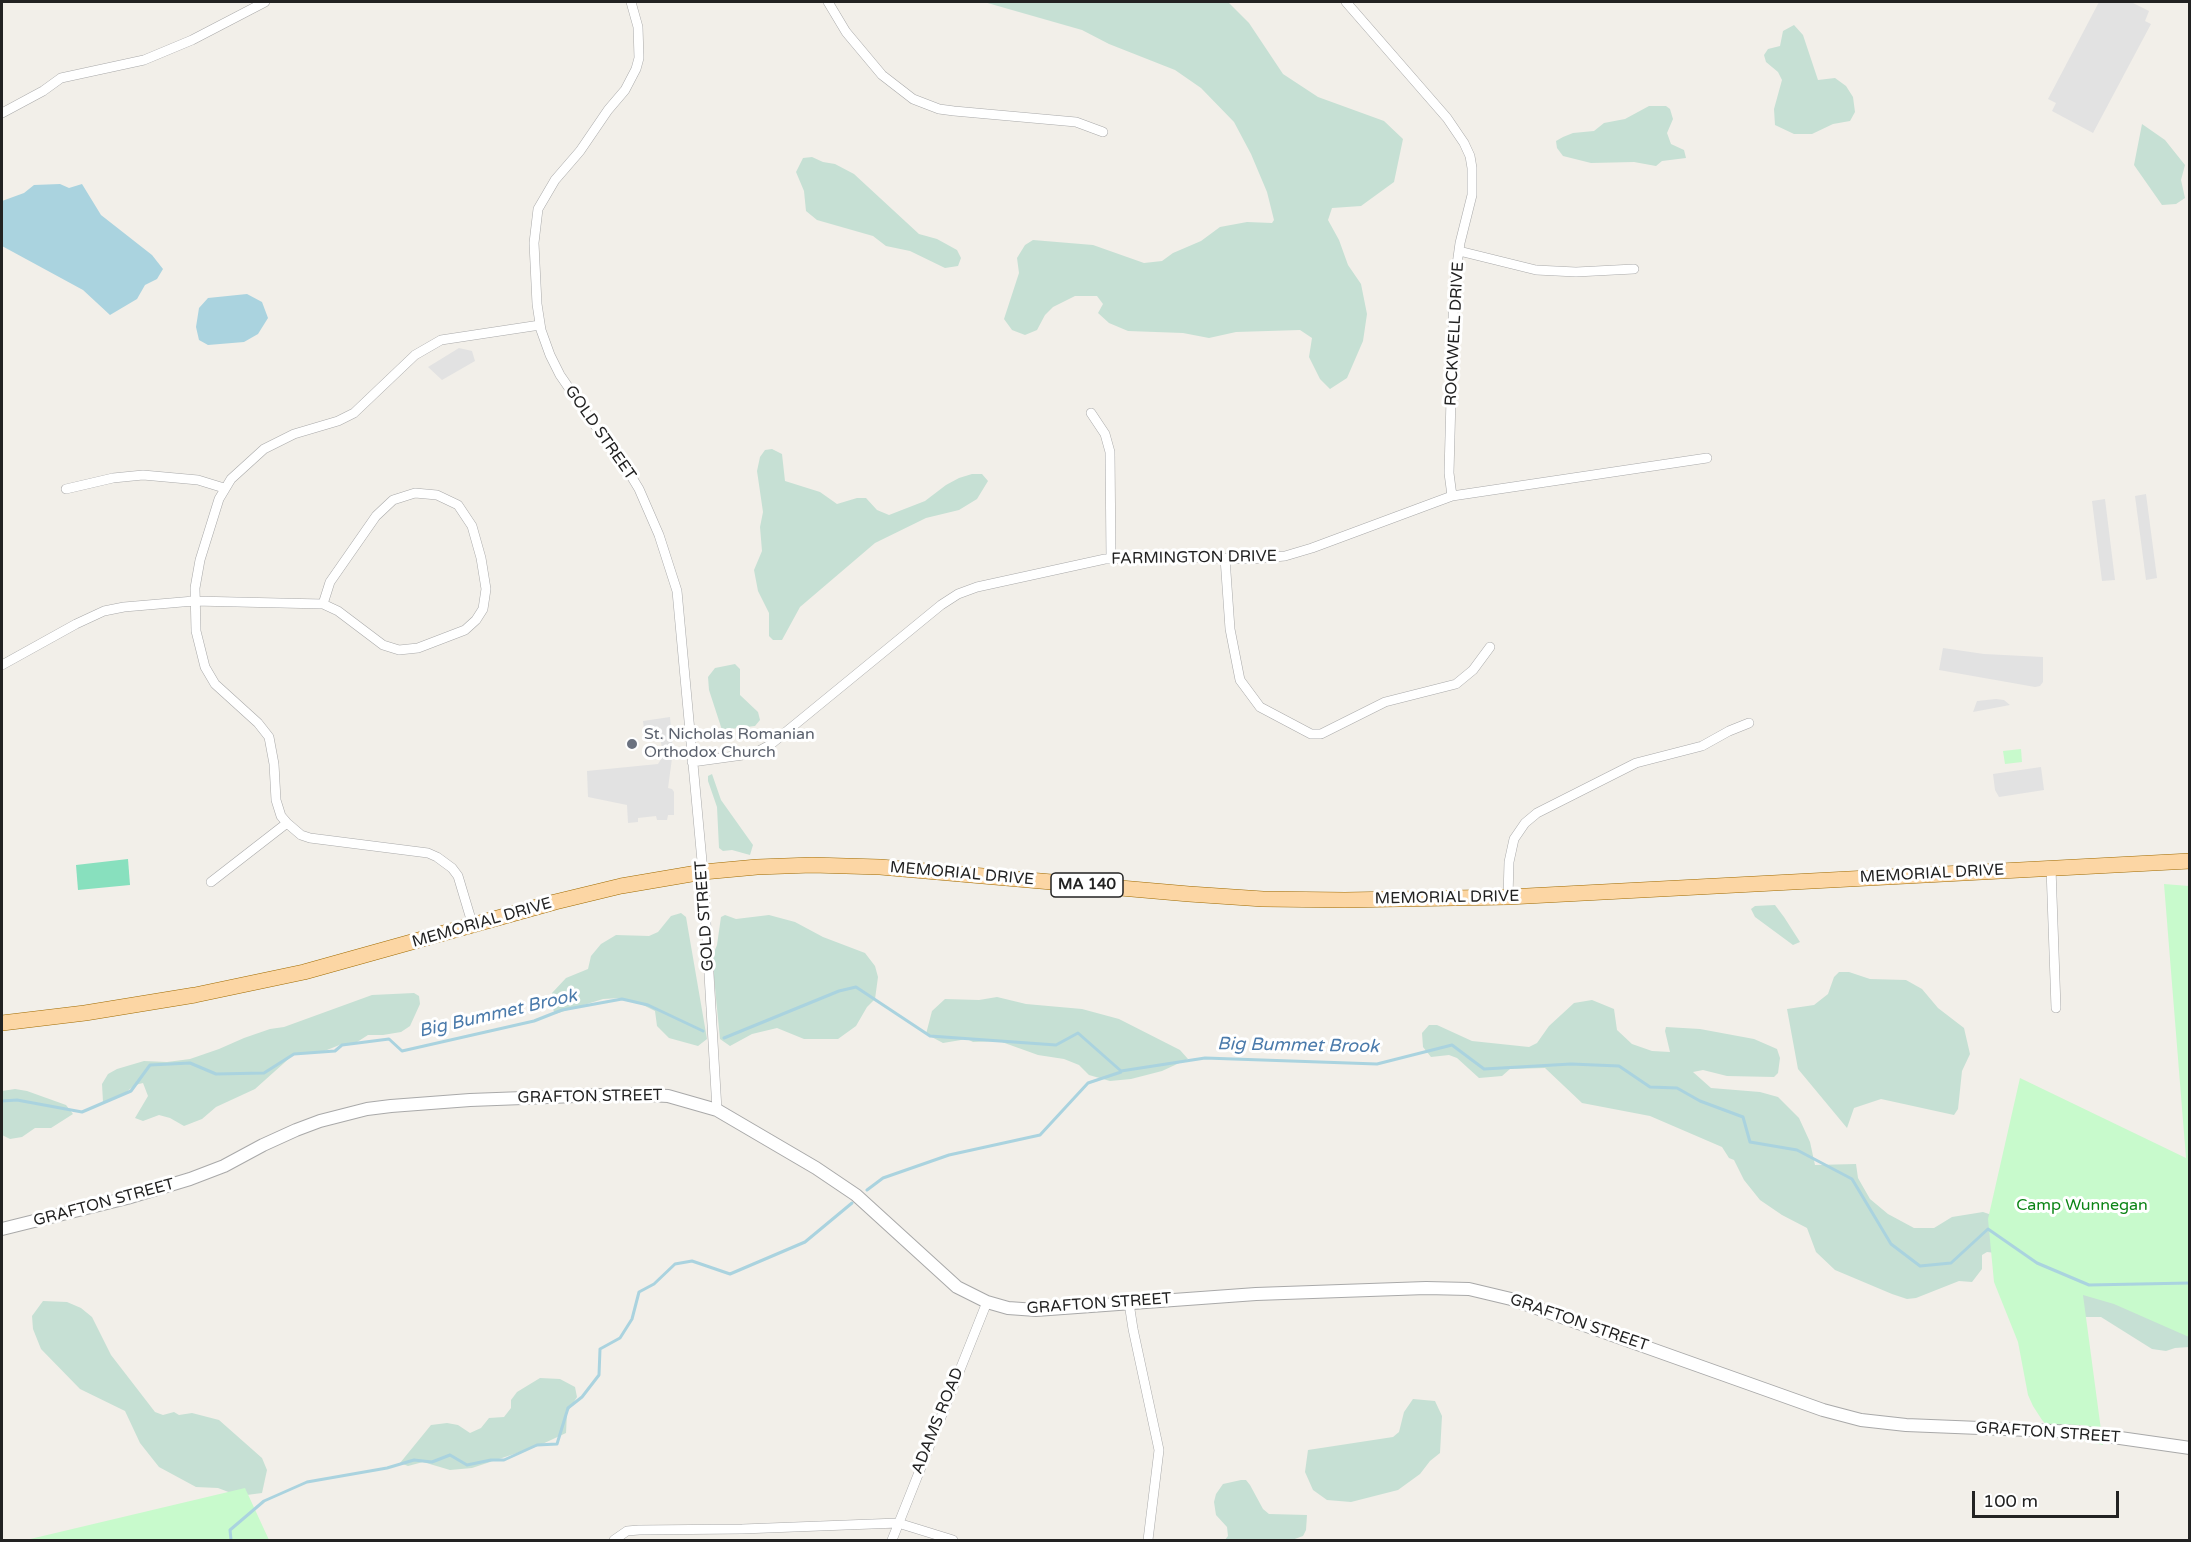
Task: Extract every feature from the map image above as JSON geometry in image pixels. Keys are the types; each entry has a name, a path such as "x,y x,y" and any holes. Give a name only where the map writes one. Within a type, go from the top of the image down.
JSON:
{"main road":[{"name":"MEMORIAL DRIVE","path":"2,1023 85,1013 195,995 315,969 621,886 703,872 784,866 919,870 1181,894 1355,900 1509,897 2190,861"}],"street":[{"path":"2,113 43,91 61,78 144,60 192,40 265,2"},
{"name":"GOLD STREET","path":"631,2 638,27 639,51 636,69 625,90 608,110 580,152 555,180 537,208 534,243 537,304 545,344 560,375 619,456 639,489 660,535 672,571 680,609 703,872 717,1110"},
{"path":"828,2 846,32 882,75 913,99 939,109 1070,122 1088,125 1102,132"},
{"name":"ROCKWELL DRIVE","path":"1346,2 1447,118 1468,152 1472,168 1472,195 1459,251 1454,286 1449,472 1452,496"},
{"path":"1459,251 1536,270 1576,272 1634,269"},
{"path":"472,926 458,876 452,868 437,857 428,853 310,838 301,835 281,816 276,800 274,764 269,737 258,723 229,698 209,675 198,644 194,601 200,560 215,510 225,488 248,461 264,449 294,434 338,421 354,413 423,349 451,338 540,325"},
{"path":"1090,413 1105,434 1110,452 1111,559"},
{"name":"FARMINGTON DRIVE","path":"692,762 757,752 770,745 919,622 958,594 990,584 1111,559 1268,558 1298,553 1452,496 1707,458"},
{"path":"66,489 113,478 142,475 198,480 225,488"},
{"path":"2,665 104,611 194,601 323,604 338,611 374,640 390,649 412,650 465,630 479,616 486,589 481,558 472,526 458,505 437,495 415,493 393,500 376,516 330,582 323,604"},
{"path":"1225,558 1230,629 1240,680 1260,707 1311,734 1321,734 1385,702 1456,684 1473,670 1490,647"},
{"path":"1509,897 1509,862 1514,839 1524,824 1537,813 1636,763 1702,746 1749,723"},
{"path":"211,882 287,823"},
{"path":"2051,868 2056,1008"},
{"name":"GRAFTON STREET","path":"2,1229 128,1198 190,1179 224,1166 296,1130 320,1121 367,1109 470,1100 639,1094 681,1098 717,1110 835,1180 865,1203 957,1287 987,1302 1008,1308 1036,1310 1256,1294 1426,1288 1469,1289 1511,1299 1823,1410 1861,1420 1906,1425 2078,1432 2190,1448"},
{"name":"ADAMS ROAD","path":"892,1540 987,1302"},
{"path":"1130,1303 1133,1329 1159,1450 1148,1540"},
{"path":"614,1540 627,1531 639,1530 898,1523 953,1540"}],"green space":[{"path":"984,2 1228,2 1249,23 1283,74 1318,97 1384,121 1403,139 1394,182 1361,206 1332,208 1328,220 1339,240 1348,265 1361,284 1367,314 1363,341 1347,378 1330,389 1320,379 1309,357 1312,338 1300,330 1236,332 1209,338 1183,333 1128,331 1109,323 1098,313 1103,304 1097,296 1075,296 1053,307 1045,315 1037,330 1025,335 1012,330 1004,319 1019,273 1017,258 1025,245 1033,240 1093,245 1144,263 1162,261 1173,253 1201,241 1220,227 1247,222 1272,223 1274,220 1267,192 1234,122 1201,88 1175,70 1109,44 1082,30"},
{"path":"1794,25 1803,35 1818,80 1835,78 1846,86 1853,97 1855,112 1850,121 1833,124 1812,134 1794,134 1775,125 1774,109 1782,80 1778,72 1766,62 1764,55 1768,49 1780,46 1783,31"},
{"path":"1649,106 1666,106 1670,109 1673,119 1667,133 1671,144 1684,150 1686,158 1662,161 1656,166 1634,162 1591,163 1563,156 1557,148 1556,141 1563,137 1573,133 1594,131 1604,123 1625,119"},
{"path":"2142,124 2165,140 2185,165 2181,180 2185,198 2176,204 2162,205 2134,165"},
{"path":"812,157 835,164 854,174 919,234 937,239 957,250 961,258 958,266 945,268 910,251 886,246 873,236 817,220 806,211 804,191 796,172 803,158"},
{"path":"772,449 782,454 785,481 820,492 837,504 857,498 866,498 877,510 889,515 925,501 959,478 982,474 988,481 977,499 959,510 926,518 875,543 800,607 782,640 773,640 769,636 769,613 758,591 754,570 762,551 760,527 763,512 757,471 760,457 765,450"},
{"path":"735,664 740,669 740,695 758,712 760,720 755,726 722,730 709,690 708,677 715,668"},
{"path":"2021,749 2022,762 2005,764 2003,751"},
{"path":"712,774 721,800 753,845 750,855 732,850 723,851 719,848 717,807 708,781 708,776"},
{"path":"128,859 130,885 78,890 76,865"},
{"name":"Camp Wunnegan","path":"2164,884 2189,886 2189,1337 2114,1304 2083,1295 2103,1445 2054,1434 2033,1406 2028,1395 2018,1342 1994,1282 1988,1219 2020,1078 2186,1158"},
{"path":"1775,905 1800,942 1793,945 1755,917 1751,909 1755,906"},
{"path":"681,913 686,917 707,1039 698,1046 669,1038 657,1026 655,1011 621,998 603,999 555,1014 551,1004 552,993 566,978 588,969 591,956 601,944 616,935 649,936 658,932 671,916"},
{"path":"725,915 736,919 769,915 795,922 823,937 865,953 875,966 878,977 875,999 867,1007 856,1026 838,1039 804,1039 777,1028 752,1034 730,1046 720,1039 712,957 717,945 721,917"},
{"path":"1839,972 1849,972 1870,979 1906,980 1922,989 1938,1008 1964,1028 1970,1054 1962,1071 1958,1109 1954,1115 1881,1099 1854,1108 1847,1128 1798,1069 1787,1009 1814,1005 1828,994 1834,977"},
{"path":"414,993 419,996 420,1004 410,1026 401,1032 368,1035 354,1044 342,1044 322,1052 293,1055 255,1089 216,1107 202,1119 184,1126 159,1115 143,1121 135,1118 148,1096 143,1083 135,1085 120,1097 103,1102 102,1084 108,1074 117,1069 144,1061 167,1062 190,1059 244,1038 284,1027 372,995"},
{"path":"997,997 1026,1004 1082,1009 1119,1019 1180,1050 1188,1059 1162,1071 1131,1079 1110,1081 1089,1075 1079,1065 1064,1059 1038,1055 999,1041 973,1042 967,1039 943,1043 926,1034 932,1011 945,999 979,1000"},
{"path":"1592,1000 1614,1009 1617,1030 1632,1044 1652,1051 1670,1052 1666,1027 1700,1029 1754,1039 1777,1049 1780,1058 1778,1073 1774,1077 1727,1076 1703,1070 1693,1072 1711,1088 1760,1092 1778,1097 1799,1118 1810,1142 1815,1165 1856,1164 1858,1178 1870,1199 1888,1214 1914,1228 1934,1228 1952,1217 1983,1212 2189,1281 2189,1347 2166,1351 2152,1349 2101,1317 2084,1317 1996,1253 1987,1252 1982,1255 1982,1269 1972,1282 1959,1281 1916,1298 1907,1299 1892,1294 1835,1270 1816,1252 1807,1228 1760,1200 1744,1180 1734,1160 1729,1158 1722,1147 1650,1116 1582,1103 1545,1068 1510,1069 1502,1076 1479,1078 1457,1058 1449,1055 1431,1057 1423,1047 1422,1033 1429,1025 1437,1025 1472,1041 1529,1047 1537,1043 1549,1026 1574,1003"},
{"path":"15,1089 66,1105 73,1114 51,1128 35,1128 22,1137 10,1139 2,1135 2,1091"},
{"path":"43,1301 67,1302 81,1308 92,1317 111,1355 155,1412 163,1415 174,1412 179,1415 192,1413 219,1420 262,1458 267,1470 262,1493 239,1496 218,1488 196,1487 159,1467 140,1443 125,1411 80,1389 41,1349 33,1329 32,1316"},
{"path":"540,1378 560,1379 575,1387 577,1397 567,1413 566,1433 538,1446 472,1468 450,1470 423,1462 408,1466 400,1463 431,1425 447,1423 458,1425 470,1433 481,1428 489,1418 504,1417 511,1408 511,1400 517,1392"},
{"path":"1413,1399 1435,1401 1442,1416 1440,1453 1420,1474 1398,1490 1351,1502 1327,1500 1313,1490 1305,1472 1308,1450 1393,1437 1399,1432 1404,1412"},
{"path":"1246,1480 1263,1509 1269,1514 1307,1515 1306,1530 1303,1536 1292,1540 1225,1540 1228,1536 1227,1527 1216,1515 1214,1502 1216,1494 1223,1484"},
{"path":"245,1488 269,1540 26,1540"}],"shaded area":[{"path":"2099,2 2131,2 2149,11 2145,21 2151,24 2093,133 2052,111 2056,103 2048,99"},
{"path":"459,348 472,351 475,361 442,380 428,367"},
{"path":"2146,494 2157,578 2146,580 2135,496"},
{"path":"2105,499 2115,580 2102,581 2092,501"},
{"path":"1943,648 1984,654 2043,657 2043,682 2040,686 2035,687 1939,670"},
{"path":"2004,700 2010,705 1973,712 1977,701"},
{"path":"670,717 673,751 668,788 674,792 674,815 668,815 667,820 657,820 656,816 638,818 638,822 628,823 627,805 588,797 587,771 658,764 663,756 661,742 655,737 645,737 643,721"},
{"path":"2041,767 2044,790 1999,797 1995,790 1993,774"}],"water":[{"path":"60,184 69,188 82,184 101,215 152,255 163,269 157,279 145,285 137,299 110,315 83,290 2,246 2,201 24,193 34,185"},
{"path":"247,294 262,302 268,318 258,334 244,342 208,345 199,340 196,327 199,308 208,298"}],"waterway":[{"name":"Big Bummet Brook","path":"724,1038 839,991 856,987 930,1036 1056,1045 1078,1033 1121,1071 1205,1058 1377,1064 1452,1045 1484,1069 1571,1064 1619,1066 1650,1087 1677,1088 1700,1101 1743,1117 1750,1142 1797,1150 1852,1179 1891,1244 1920,1266 1951,1263 1988,1229 2037,1263 2089,1285 2190,1283"},
{"name":"Big Bummet Brook","path":"2,1101 17,1100 82,1112 131,1091 150,1065 190,1063 216,1074 264,1073 294,1054 335,1051 342,1045 389,1039 402,1051 534,1021 562,1010 622,999 648,1005 703,1031"},
{"path":"867,1190 883,1178 949,1155 1040,1135 1088,1083 1121,1072"},
{"path":"231,1540 230,1530 264,1501 307,1482 387,1468 414,1460 432,1462 450,1455 467,1465 504,1460 537,1445 557,1444 568,1408 582,1397 599,1375 600,1349 620,1338 632,1319 639,1292 654,1284 675,1264 692,1261 730,1274 805,1242 852,1203"}],"place":[{"name":"St. Nicholas Romanian Orthodox Church","path":"632,744"}]}
